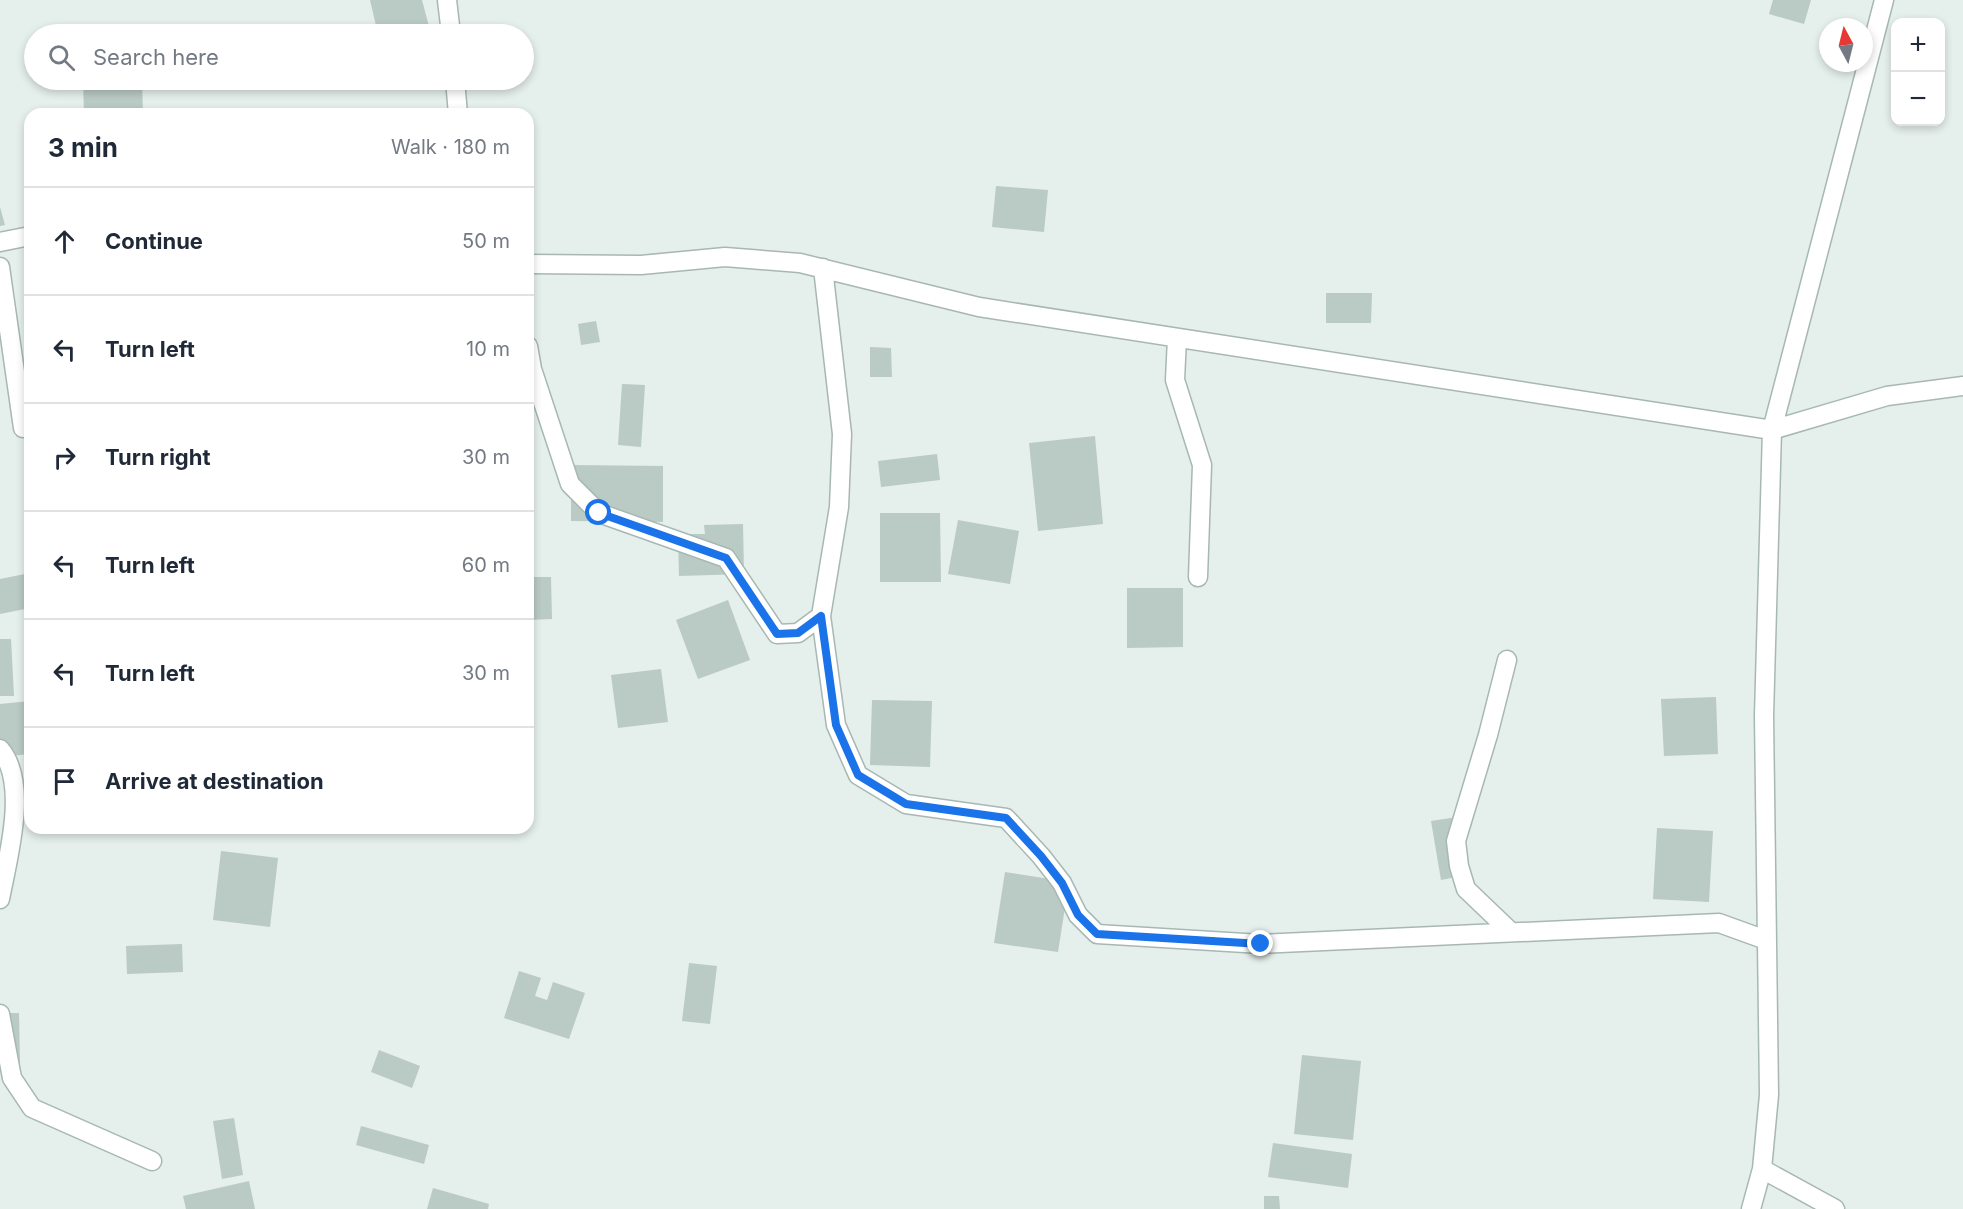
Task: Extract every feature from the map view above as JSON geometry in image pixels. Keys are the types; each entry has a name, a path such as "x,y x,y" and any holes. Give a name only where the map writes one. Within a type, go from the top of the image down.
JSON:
{"street":[{"path":"447,0 450,24"},
{"path":"1751,1209 1762,1169 1768,1095 1764,716 1772,430 1884,0"},
{"path":"456,90 457,108"},
{"path":"0,242 24,237"},
{"path":"534,267 641,265 725,257 800,263 979,307 1772,430 1887,396 1963,386"},
{"path":"0,267 23,428"},
{"path":"823,268 842,434 838,507 821,616 836,725 858,775 906,804 1006,818 1041,856 1062,883 1078,915 1097,934 1261,944 1719,923 1766,940"},
{"path":"1177,338 1175,380 1202,465 1198,577"},
{"path":"534,375 570,484 599,513 726,558 777,634 798,633 821,616"},
{"path":"1507,660 1488,735 1456,841 1459,866 1466,890 1511,932"},
{"path":"0,749 8,758 15,779 11,844 0,898"},
{"path":"0,1014 12,1078 32,1108 152,1161"},
{"path":"1762,1169 1834,1209"}],"building":[{"path":"370,0 422,0 428,24 376,24"},
{"path":"1773,0 1811,0 1804,24 1769,14"},
{"path":"83,90 142,90 143,108 84,108"},
{"path":"996,186 1048,190 1044,232 992,227"},
{"path":"0,207 5,225 0,226"},
{"path":"1326,293 1372,293 1371,323 1326,323"},
{"path":"596,321 600,342 581,345 578,324"},
{"path":"870,347 891,348 892,377 870,377"},
{"path":"622,384 645,385 641,447 618,445"},
{"path":"1095,436 1103,524 1038,531 1029,443"},
{"path":"937,454 940,480 881,487 878,461"},
{"path":"571,465 663,466 663,522 571,521"},
{"path":"880,513 940,513 941,582 880,582"},
{"path":"958,520 1019,531 1010,584 948,574"},
{"path":"743,524 744,574 679,576 678,534 705,534 704,525"},
{"path":"24,574 24,609 0,614 0,579"},
{"path":"534,577 551,577 552,619 534,620"},
{"path":"1127,588 1183,588 1183,647 1127,648"},
{"path":"728,600 750,660 698,679 676,620"},
{"path":"0,639 11,639 14,696 0,696"},
{"path":"661,669 668,722 618,728 611,675"},
{"path":"1716,697 1718,754 1664,756 1661,699"},
{"path":"872,700 932,701 930,767 870,765"},
{"path":"24,702 24,755 0,757 0,704"},
{"path":"1457,817 1466,875 1441,880 1431,821"},
{"path":"1657,828 1713,831 1709,902 1653,899"},
{"path":"221,851 278,858 270,927 213,920"},
{"path":"1005,872 1069,882 1058,952 994,943"},
{"path":"182,944 183,972 127,974 126,946"},
{"path":"689,963 717,966 710,1024 682,1021"},
{"path":"519,971 541,978 535,996 547,1000 553,982 585,993 569,1039 504,1018"},
{"path":"0,1013 19,1013 20,1063 0,1064"},
{"path":"379,1050 420,1066 412,1088 371,1072"},
{"path":"1302,1055 1361,1061 1353,1140 1294,1134"},
{"path":"234,1118 243,1175 222,1179 213,1121"},
{"path":"361,1126 429,1145 424,1164 356,1145"},
{"path":"1273,1143 1352,1154 1348,1188 1268,1177"},
{"path":"249,1181 255,1209 186,1209 183,1196"},
{"path":"433,1188 489,1204 488,1209 427,1209"},
{"path":"1264,1196 1279,1196 1280,1209 1264,1209"}],"route":[{"path":"599,513 726,558 777,634 798,633 821,616 836,725 858,775 906,804 1006,818 1041,856 1062,883 1078,915 1097,934 1261,944"}]}
